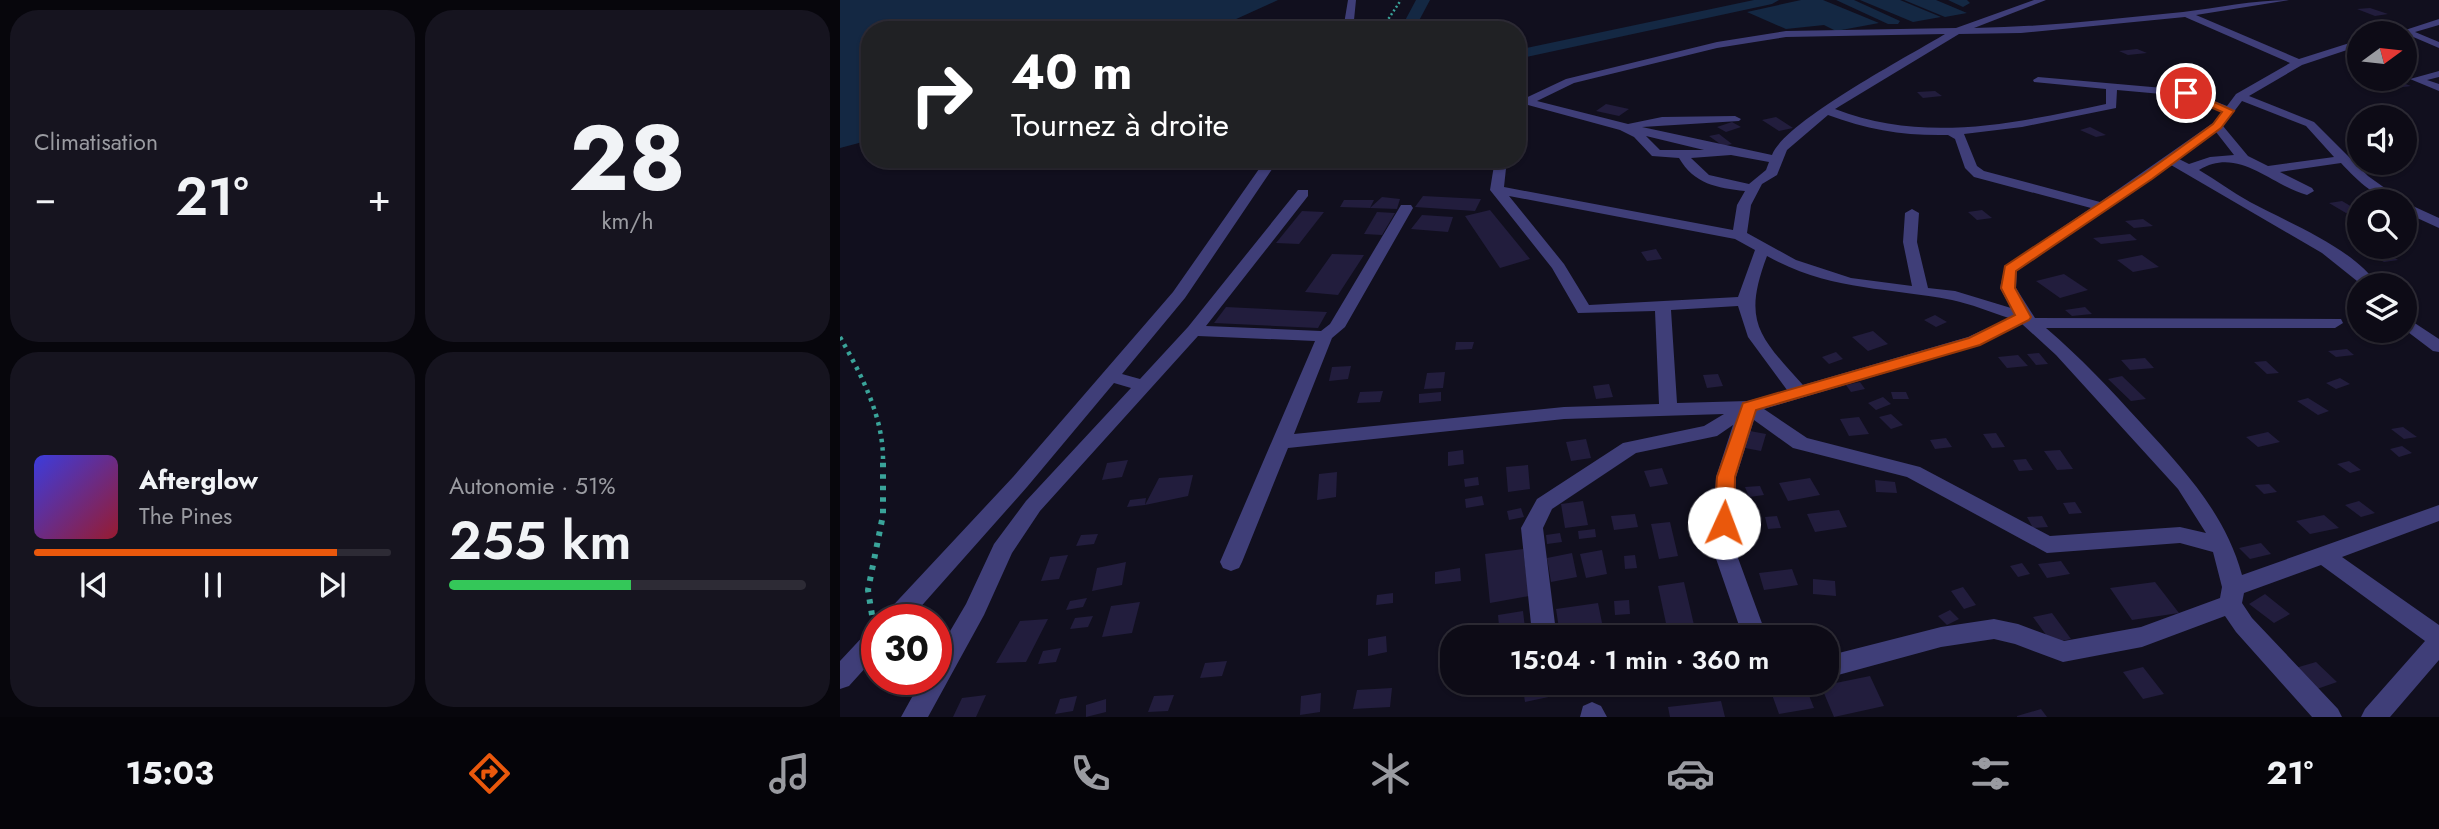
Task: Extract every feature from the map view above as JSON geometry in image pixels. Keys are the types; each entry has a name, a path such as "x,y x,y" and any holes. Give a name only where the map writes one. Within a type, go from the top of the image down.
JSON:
{"street":[{"path":"1349,21 1352,0"},
{"path":"1739,235 1744,205 1756,182 1772,172 1782,148 1826,110 1957,31 2042,0"},
{"path":"1526,101 1570,81 1717,45 1786,34 2021,30 2186,14 2285,0"},
{"path":"2186,14 2298,63"},
{"path":"2417,29 2439,22"},
{"path":"2417,38 2439,45"},
{"path":"2329,717 2244,625 2232,596 2223,546 2185,484 2071,360 2027,320 2008,288 2010,269 2217,126 2240,96 2298,63 2347,47"},
{"path":"2439,74 2415,79 2439,88"},
{"path":"2038,80 2186,93 2229,111"},
{"path":"1826,110 1868,125 1912,132 1951,132 2046,120 2112,106 2112,87"},
{"path":"2240,96 2310,124 2363,179 2378,189"},
{"path":"1526,104 1778,160"},
{"path":"1624,127 1662,121 1735,119"},
{"path":"2217,126 2244,159 2307,191"},
{"path":"1624,127 1638,134 1656,153 1683,155 1733,151"},
{"path":"1951,132 1960,137 1971,168 1979,174 2103,207"},
{"path":"1683,155 1691,170 1707,180 1753,188"},
{"path":"2191,169 2201,161 2219,158 2244,159"},
{"path":"2266,170 2344,159"},
{"path":"2170,160 2191,169 2225,193 2361,273"},
{"path":"909,604 1020,482 1179,295 1267,168"},
{"path":"1500,168 1497,190 1559,267 1584,310 1745,300"},
{"path":"1497,190 1739,235 1791,263 1849,282 1955,296 2027,320 2335,323"},
{"path":"952,651 976,608 1003,550 1033,506 1194,331 1303,193"},
{"path":"1231,562 1325,336 1337,327 1406,208"},
{"path":"1912,213 1909,226 1912,261 1921,290"},
{"path":"2417,213 2439,224"},
{"path":"1763,248 1745,300 1751,327 1775,365 1799,392"},
{"path":"1663,305 1668,407"},
{"path":"1543,624 1532,528 1544,504 1630,448 1710,431 1749,407 1975,341 2027,320"},
{"path":"1194,331 1325,336"},
{"path":"2417,331 2439,347"},
{"path":"1109,376 1144,386"},
{"path":"1281,442 1564,413 1668,407 1749,407 1800,443 1913,472 2047,545 2180,535 2223,546"},
{"path":"1749,407 1726,477 1723,547 1751,625"},
{"path":"1839,664 1941,638 1994,629 2018,634 2063,652 2142,637 2325,556 2439,513"},
{"path":"2325,556 2439,640 2374,717"},
{"path":"840,678 861,655"},
{"path":"914,717 927,695"}],"path":[{"path":"1387,21 1401,0"},
{"path":"840,337 859,370 883,437 883,515 867,590 870,604"}],"water":[{"path":"840,0 1278,0 1232,21 861,21 861,142 840,148"},
{"path":"1801,0 1823,0 1879,23 1836,31 1824,25 1786,29 1747,12"},
{"path":"1860,0 1900,0 1941,17 1913,22"},
{"path":"1904,0 1936,0 1967,13 1945,17"}],"building":[{"path":"2370,8 2388,14 2375,16 2357,9"},
{"path":"2137,49 2147,53 2128,55 2119,51"},
{"path":"1935,91 1942,96 1923,98 1917,92"},
{"path":"1606,104 1629,109 1619,116 1596,111"},
{"path":"1776,117 1793,128 1779,131 1762,120"},
{"path":"1732,122 1741,127 1726,132 1717,127"},
{"path":"2090,127 2106,135 2096,137 2080,130"},
{"path":"1719,134 1732,144 1723,146 1709,136"},
{"path":"1423,196 1481,199 1475,211 1415,207"},
{"path":"1382,197 1400,199 1397,209 1370,208"},
{"path":"1344,200 1374,200 1370,208 1340,207"},
{"path":"2342,201 2347,204 2347,213 2346,213 2329,203"},
{"path":"1490,210 1530,259 1500,268 1465,216"},
{"path":"1982,210 1992,218 1977,220 1968,212"},
{"path":"1302,211 1324,212 1299,244 1276,243"},
{"path":"1377,212 1395,213 1382,235 1364,234"},
{"path":"1422,215 1453,217 1448,232 1411,229"},
{"path":"2143,219 2153,226 2134,228 2125,221"},
{"path":"2130,234 2137,240 2101,244 2093,238"},
{"path":"1656,249 1662,259 1647,261 1641,252"},
{"path":"1332,254 1364,255 1338,295 1305,292"},
{"path":"2142,255 2159,267 2133,272 2117,260"},
{"path":"2378,259 2398,260 2384,262"},
{"path":"2064,274 2088,290 2060,298 2036,281"},
{"path":"1226,307 1327,312 1318,328 1214,323"},
{"path":"2085,307 2092,314 2072,316 2065,310"},
{"path":"1935,315 1947,322 1936,327 1924,320"},
{"path":"1873,331 1888,344 1868,351 1852,337"},
{"path":"1456,342 1474,342 1472,349 1455,350"},
{"path":"2347,349 2354,355 2336,357 2328,351"},
{"path":"1836,352 1843,359 1829,364 1822,357"},
{"path":"2039,353 2048,364 2036,365 2027,354"},
{"path":"2018,355 2028,366 2007,368 1998,357"},
{"path":"2145,358 2154,368 2130,370 2121,360"},
{"path":"2266,361 2279,373 2267,374 2254,362"},
{"path":"1351,366 1348,379 1329,381 1332,367"},
{"path":"1445,372 1443,388 1424,389 1427,373"},
{"path":"1718,374 1723,386 1707,388 1703,375"},
{"path":"2122,376 2146,399 2131,401 2108,379"},
{"path":"2340,378 2350,384 2336,389 2326,383"},
{"path":"1860,382 1865,389 1851,392 1846,385"},
{"path":"1609,384 1613,397 1596,399 1593,386"},
{"path":"1383,391 1380,402 1357,403 1360,392"},
{"path":"1441,392 1441,401 1419,403 1419,394"},
{"path":"1891,392 1906,392 1909,399 1893,399"},
{"path":"1883,397 1891,404 1876,410 1868,403"},
{"path":"2308,398 2329,411 2318,415 2297,401"},
{"path":"1891,414 1903,425 1891,429 1879,417"},
{"path":"1859,417 1869,434 1849,436 1840,419"},
{"path":"2403,427 2417,437 2404,439 2391,429"},
{"path":"1750,431 1766,434 1761,451 1745,448"},
{"path":"2268,432 2280,442 2258,447 2246,437"},
{"path":"1996,433 2005,447 1992,448 1983,434"},
{"path":"1946,438 1952,447 1935,449 1930,440"},
{"path":"1586,439 1591,458 1571,461 1566,442"},
{"path":"2402,446 2412,453 2399,457 2390,449"},
{"path":"1463,450 1464,464 1448,466 1448,452"},
{"path":"2060,450 2073,469 2057,470 2044,451"},
{"path":"2026,459 2033,470 2019,471 2013,460"},
{"path":"1128,460 1122,477 1102,480 1107,463"},
{"path":"2349,461 2361,470 2350,473 2337,464"},
{"path":"1528,465 1530,489 1508,492 1506,467"},
{"path":"1662,468 1668,484 1650,487 1644,471"},
{"path":"1337,472 1336,497 1317,500 1319,474"},
{"path":"1193,475 1188,496 1145,505 1159,478"},
{"path":"1478,477 1479,485 1465,487 1464,479"},
{"path":"1810,478 1820,495 1788,501 1779,483"},
{"path":"1875,480 1895,482 1897,493 1876,492"},
{"path":"2269,484 2277,492 2264,494 2255,485"},
{"path":"1760,486 1764,495 1749,497 1745,487"},
{"path":"1482,496 1484,505 1466,508 1465,499"},
{"path":"1146,498 1145,505 1127,507 1130,500"},
{"path":"1583,501 1588,525 1565,528 1561,504"},
{"path":"2359,501 2375,513 2361,517 2345,505"},
{"path":"2075,502 2082,513 2069,514 2063,503"},
{"path":"1521,508 1524,517 1509,520 1507,511"},
{"path":"1839,510 1847,527 1815,532 1807,514"},
{"path":"1635,514 1638,527 1614,530 1611,516"},
{"path":"2324,515 2339,528 2310,534 2296,521"},
{"path":"1777,516 1781,528 1768,529 1765,517"},
{"path":"2042,516 2048,527 2033,528 2027,517"},
{"path":"1670,522 1678,556 1659,559 1651,524"},
{"path":"1595,529 1596,537 1579,539 1578,531"},
{"path":"1560,533 1562,542 1547,544 1546,535"},
{"path":"1098,534 1094,544 1076,546 1081,535"},
{"path":"2261,543 2271,554 2250,559 2239,548"},
{"path":"1523,549 1529,596 1490,603 1485,554"},
{"path":"1602,550 1607,574 1586,578 1580,554"},
{"path":"1572,553 1577,577 1551,582 1547,558"},
{"path":"1068,555 1059,579 1041,581 1050,557"},
{"path":"1635,555 1637,568 1625,569 1624,556"},
{"path":"2061,561 2070,574 2047,578 2038,564"},
{"path":"1126,562 1122,585 1092,591 1097,568"},
{"path":"2022,563 2030,574 2018,577 2010,566"},
{"path":"1460,568 1461,581 1435,584 1435,572"},
{"path":"1792,569 1798,585 1764,590 1759,573"},
{"path":"1813,579 1835,581 1836,596 1813,594"},
{"path":"1684,582 1694,625 1666,625 1658,586"},
{"path":"2155,582 2179,613 2132,620 2110,588"},
{"path":"1963,587 1976,605 1964,609 1951,591"},
{"path":"1393,593 1393,603 1376,605 1377,595"},
{"path":"2265,594 2290,614 2274,623 2249,604"},
{"path":"1087,598 1083,607 1066,610 1070,601"},
{"path":"1629,600 1630,614 1615,615 1614,601"},
{"path":"1140,602 1132,633 1102,637 1111,606"},
{"path":"1598,603 1602,625 1558,625 1556,609"},
{"path":"1950,610 1959,619 1947,625 1938,616"},
{"path":"1523,611 1525,625 1499,625 1498,615"},
{"path":"2052,613 2071,639 2052,643 2033,617"},
{"path":"1093,616 1088,627 1070,629 1075,618"},
{"path":"1048,619 1026,662 996,663 1020,621"},
{"path":"1386,636 1387,652 1368,656 1368,639"},
{"path":"1061,648 1056,662 1038,664 1043,651"},
{"path":"1227,661 1222,676 1200,678 1205,663"},
{"path":"2316,662 2337,682 2314,690 2292,669"},
{"path":"2143,667 2164,694 2143,699 2123,672"},
{"path":"1870,676 1884,706 1834,717 1825,695 1839,695 1839,682"},
{"path":"1392,688 1390,707 1353,709 1357,690"},
{"path":"1321,693 1320,712 1300,715 1301,696"},
{"path":"986,695 976,717 953,717 962,698"},
{"path":"1174,695 1168,711 1148,712 1154,696"},
{"path":"1524,695 1558,695 1525,702"},
{"path":"1772,695 1809,695 1814,708 1779,714"},
{"path":"1077,696 1073,711 1055,714 1060,699"},
{"path":"1106,699 1106,712 1086,717 1086,705"},
{"path":"1721,701 1725,717 1670,717 1668,707"},
{"path":"2041,709 2047,717 2017,717 2017,716"}],"waterway":[{"path":"1412,21 1423,0"},
{"path":"1526,53 1772,0"},
{"path":"1843,0 1893,21"},
{"path":"1955,0 1963,3"}],"route":[{"path":"1724,523 1726,477 1749,407 1975,341 2024,317 2008,288 2010,269 2148,176 2217,126 2229,111 2186,93"}]}
